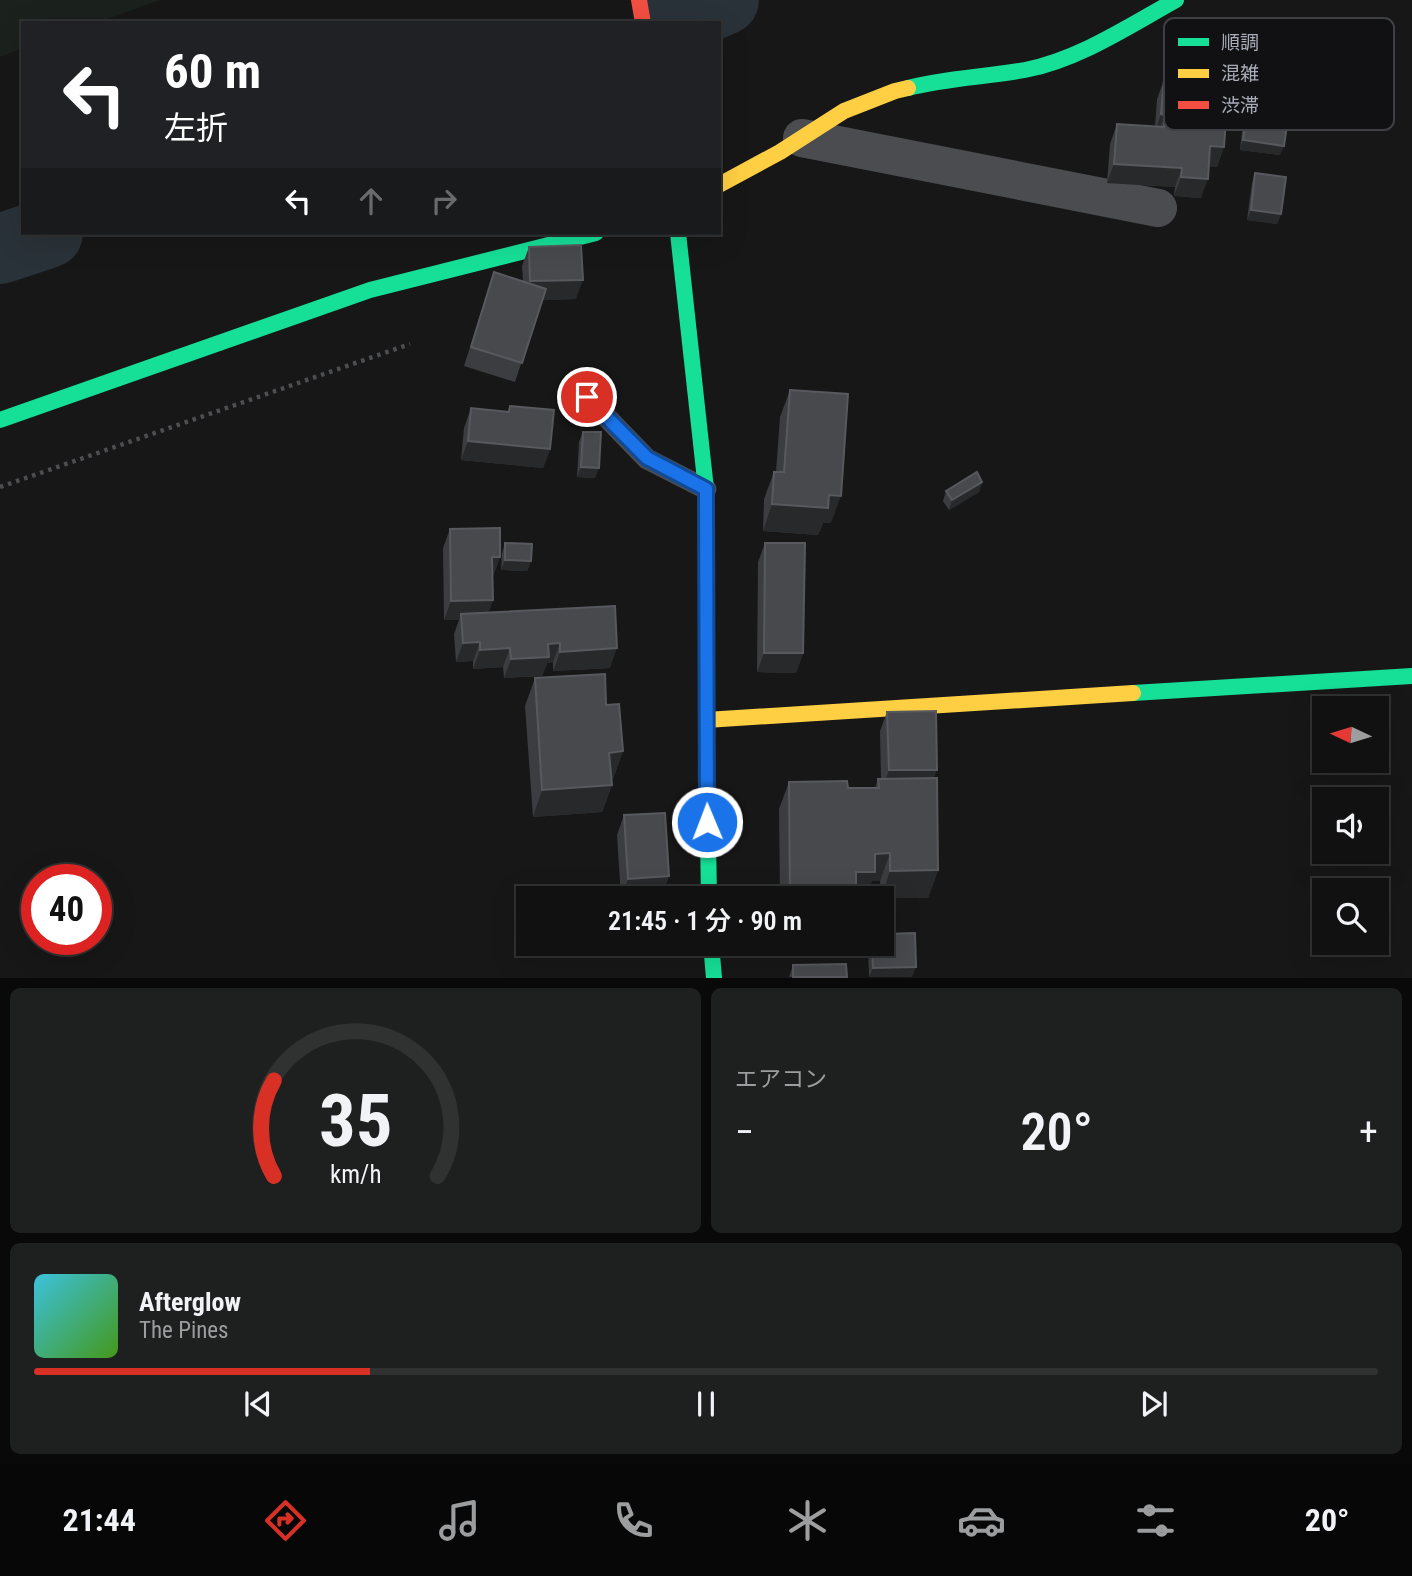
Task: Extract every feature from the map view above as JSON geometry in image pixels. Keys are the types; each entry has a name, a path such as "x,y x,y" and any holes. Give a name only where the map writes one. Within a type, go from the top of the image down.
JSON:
{"street":[{"path":"639,0 643,21"},
{"path":"721,184 844,111 895,91 930,82 1027,70 1077,54 1176,0"},
{"path":"802,138 1158,208"},
{"path":"0,420 370,290 588,235"},
{"path":"678,235 706,489 709,886"},
{"path":"706,720 1412,676"},
{"path":"712,956 714,978"}],"lane":[{"path":"587,397 647,458 706,489"}],"path":[{"path":"0,487 410,344"}],"shaded area":[{"path":"0,0 160,0 102,21 21,21 21,49 0,57"}],"building":[{"path":"1164,80 1164,115 1161,114"},
{"path":"1117,124 1164,127 1164,130 1225,130 1224,147 1210,146 1208,179 1181,177 1182,168 1114,164"},
{"path":"1244,130 1286,130 1284,146 1243,140"},
{"path":"1255,173 1286,177 1281,214 1251,210"},
{"path":"581,245 583,280 530,281 529,247"},
{"path":"494,272 546,289 522,363 471,347"},
{"path":"790,390 848,394 841,496 829,495 828,508 772,504 774,472 784,472"},
{"path":"510,406 554,410 550,449 468,441 471,408 509,412"},
{"path":"583,432 601,432 599,468 581,467"},
{"path":"977,472 982,482 952,500 946,491"},
{"path":"500,528 500,557 492,557 493,600 451,601 450,529"},
{"path":"505,543 532,544 531,561 505,560"},
{"path":"765,543 805,543 803,653 764,653"},
{"path":"615,606 617,648 560,652 560,643 548,644 549,657 511,659 510,648 480,650 480,642 463,643 461,614"},
{"path":"605,674 606,705 619,704 623,751 609,753 612,785 542,790 535,678"},
{"path":"936,711 937,770 889,770 887,712"},
{"path":"937,778 938,870 890,871 890,853 875,854 875,872 856,872 856,886 790,886 789,782 847,781 848,788 879,788 878,779"},
{"path":"665,813 669,876 628,879 624,815"},
{"path":"915,933 916,967 873,968 873,956 894,956 894,934"},
{"path":"846,964 847,977 793,977 793,965"}],"waterway":[{"path":"676,21 724,0"},
{"path":"0,249 42,235"}],"traffic: fast":[{"path":"908,88 1045,65 1103,41 1176,0"},
{"path":"0,420 370,290 588,235"},
{"path":"678,235 706,489 709,886"},
{"path":"1133,693 1412,676"},
{"path":"712,956 714,978"}],"traffic: slow":[{"path":"721,184 780,152 844,111 908,88"},
{"path":"706,720 1133,693"}],"traffic: jam":[{"path":"639,0 643,21"}],"route":[{"path":"587,397 647,458 706,489 707,822"}]}
